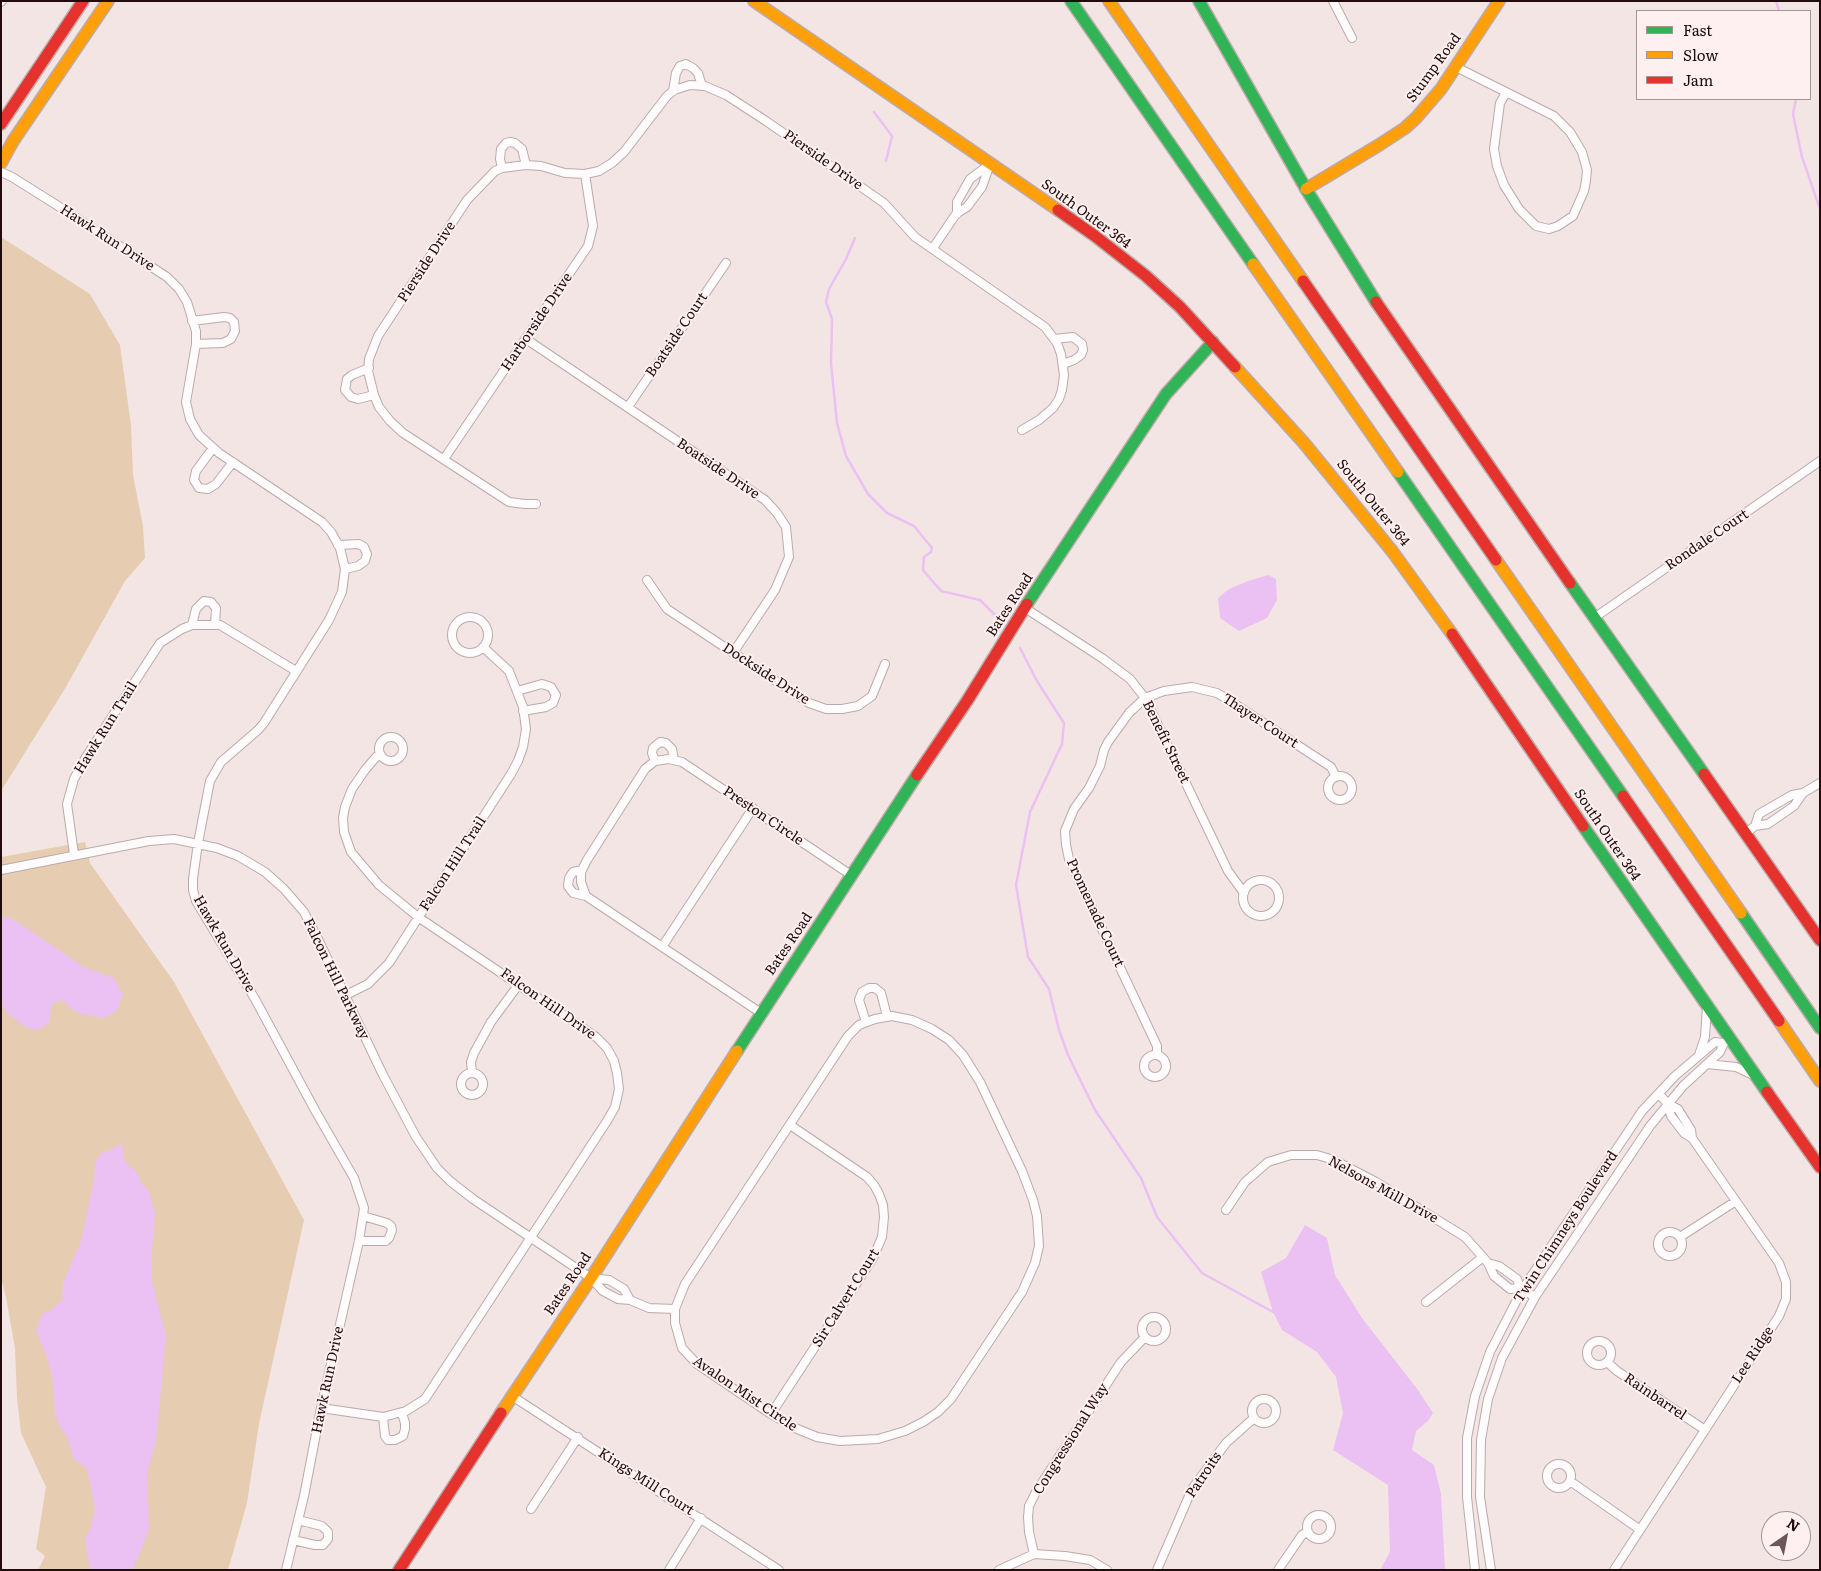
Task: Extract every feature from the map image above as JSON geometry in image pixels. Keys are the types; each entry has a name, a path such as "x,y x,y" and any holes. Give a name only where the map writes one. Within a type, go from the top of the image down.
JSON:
{"main road":[{"path":"1,124 84,1"},
{"path":"1,163 13,142 108,1"},
{"name":"South Outer 364","path":"754,1 1095,236 1146,276 1180,307 1213,342 1304,443 1392,551 1453,636 1707,1006 1727,1041 1756,1077 1820,1167"},
{"path":"1072,1 1820,1081"},
{"path":"1109,1 1820,1028"},
{"path":"1199,1 1306,189 1367,288 1594,618 1820,940"},
{"name":"Stump Road","path":"1306,189 1405,128 1416,118 1441,89 1499,1"},
{"name":"Bates Road","path":"399,1570 591,1278 851,875 967,702 1025,608 1166,394 1213,342"}],"street":[{"path":"1333,1 1352,38"},
{"path":"526,165 522,149 515,143 506,143 501,149 500,160 502,168 526,165 541,166 565,173 585,174 599,171 612,164 624,152 655,110 673,91 676,73 680,66 686,64 693,68 698,73 702,86"},
{"path":"1456,67 1554,116 1570,132 1582,152 1587,170 1584,191 1573,216 1558,226 1548,229 1536,226 1519,209 1504,185 1494,149 1500,103 1506,93"},
{"name":"Pierside Drive","path":"673,91 690,85 702,86 726,95 884,203 914,237 933,248 1045,327 1054,339 1063,364 1064,375 1059,399 1053,408 1039,420 1022,430"},
{"path":"933,248 957,214 967,207 982,188 990,164"},
{"path":"957,214 957,202 970,179 990,164"},
{"name":"Pierside Drive","path":"502,168 495,171 467,200 378,336 369,359 368,368 374,395 379,407 404,434 509,502 536,504"},
{"name":"Hawk Run Drive","path":"1,172 12,177 166,277 179,289 187,302 196,331 196,344 186,402 190,419 199,435 213,448 322,522 338,544 345,570 342,592 329,620 264,723 221,762 210,781 193,878 193,890 196,901 255,999 354,1178 364,1208 359,1241 286,1570"},
{"name":"Harborside Drive","path":"444,459 588,246 593,226 585,174"},
{"name":"Boatside Court","path":"628,407 726,263"},
{"path":"192,321 224,317 230,318 234,322 235,331 231,338 223,343 196,344"},
{"path":"1054,339 1072,337 1082,344 1083,350 1081,355 1063,364"},
{"name":"Boatside Drive","path":"526,339 765,500 777,513 786,527 790,557 775,590 733,653"},
{"path":"368,368 347,379 345,390 351,398 358,399 374,395"},
{"path":"213,448 196,471 194,480 199,488 208,489 216,484 233,462"},
{"name":"Rondale Court","path":"1594,618 1820,461"},
{"path":"338,544 359,544 367,554 365,560 358,566 345,570"},
{"name":"Dockside Drive","path":"647,580 667,609 799,697 826,708 842,709 858,706 866,701 872,696 885,664"},
{"path":"192,626 196,610 204,601 210,602 216,608 215,626"},
{"name":"Benefit Street","path":"1025,608 1102,658 1130,679 1145,698 1228,871 1244,893 1244,905 1248,910 1258,915 1269,914 1274,910 1278,900 1278,894 1273,885 1262,880 1251,883 1244,893"},
{"path":"467,618 478,619 483,623 488,634 483,647 476,652 470,653 459,649 452,640 453,628 456,623 467,618"},
{"name":"Hawk Run Trail","path":"74,854 67,804 74,779 86,757 160,643 182,629 192,626 220,625 296,671"},
{"name":"Falcon Hill Trail","path":"346,995 368,984 389,963 518,761 526,729 524,711 509,672 483,647"},
{"path":"517,691 542,684 552,687 556,695 553,703 546,707 524,711"},
{"name":"Thayer Court","path":"1145,698 1164,691 1192,687 1217,693 1330,767 1336,777"},
{"name":"Promenade Court","path":"1145,698 1129,713 1108,742 1100,766 1089,788 1074,809 1065,831 1069,859 1157,1046 1157,1054"},
{"name":"Preston Circle","path":"761,1013 586,896 573,893 568,886 569,878 573,872 582,870 586,860 644,768 655,762 652,753 653,748 660,742 666,743 672,749 674,760 682,762 851,875"},
{"name":"Falcon Hill Drive","path":"321,1408 384,1417 402,1413 424,1399 607,1121 615,1107 619,1089 617,1073 607,1048 596,1037 418,917 379,885 351,852 344,832 343,818 352,789 381,754"},
{"path":"655,762 674,760"},
{"path":"1746,833 1755,826 1768,824 1794,806 1803,793 1820,782"},
{"path":"1755,826 1759,814 1792,795 1803,793"},
{"path":"662,947 752,808"},
{"name":"Falcon Hill Parkway","path":"1,870 150,840 174,839 198,843 238,856 265,872 284,888 304,912 395,1097 416,1137 437,1168 473,1199 531,1236 591,1278 603,1292 618,1299 630,1300 649,1308 675,1309"},
{"path":"582,870 581,882 586,896"},
{"path":"472,1073 471,1062 474,1053 491,1022 519,984"},
{"path":"866,1022 859,1000 862,992 869,988 875,988 881,993 887,1016"},
{"path":"1698,1056 1705,1037 1707,1006"},
{"name":"Avalon Mist Circle","path":"887,1016 903,1017 932,1029 949,1040 963,1055 980,1082 1022,1171 1033,1200 1039,1246 1035,1264 1022,1292 951,1400 923,1422 886,1438 840,1441 807,1434 771,1414 689,1356 682,1348 678,1337 675,1309 685,1284 848,1036 859,1025 887,1016"},
{"name":"Twin Chimneys Boulevard","path":"1475,1570 1467,1497 1467,1438 1475,1396 1490,1352 1521,1289 1642,1111 1675,1076 1715,1042 1727,1041"},
{"name":"Twin Chimneys Boulevard","path":"1491,1570 1480,1496 1481,1440 1488,1399 1502,1358 1535,1298 1650,1126 1683,1086 1720,1052 1727,1041"},
{"path":"1707,1064 1736,1067 1756,1077"},
{"name":"Lee Ridge","path":"1614,1570 1779,1316 1786,1299 1786,1282 1779,1263 1692,1138 1684,1133 1671,1116 1668,1104 1659,1094"},
{"name":"Sir Calvert Court","path":"771,1414 873,1258 882,1237 884,1217 883,1205 879,1194 867,1177 790,1125"},
{"name":"Nelsons Mill Drive","path":"1226,1210 1246,1182 1268,1162 1291,1154 1317,1155 1334,1160 1376,1182 1465,1236 1488,1263 1494,1276 1510,1289 1521,1289 1535,1298"},
{"path":"1680,1237 1736,1201"},
{"path":"359,1241 386,1241 392,1230 387,1223 363,1216"},
{"path":"1426,1302 1483,1257"},
{"name":"Nelsons Mill Drive","path":"1488,1263 1498,1266 1518,1279 1521,1289"},
{"name":"Falcon Hill Parkway","path":"591,1278 609,1280 624,1289 630,1300"},
{"name":"Congressional Way","path":"1034,1554 1028,1517 1029,1506 1036,1492 1121,1362 1145,1336"},
{"name":"Rainbarrel","path":"1607,1362 1616,1371 1705,1430"},
{"name":"Kings Mill Court","path":"512,1396 578,1437 780,1570"},
{"path":"384,1417 385,1436 388,1440 395,1440 403,1436 405,1429 402,1413"},
{"name":"Patroits","path":"1157,1570 1192,1489 1226,1443 1254,1418"},
{"path":"531,1509 578,1437"},
{"path":"1570,1481 1640,1529"},
{"path":"669,1570 701,1518"},
{"path":"293,1540 323,1545 328,1539 328,1532 322,1526 298,1520"},
{"path":"1278,1570 1302,1535 1308,1532"},
{"path":"999,1570 1034,1554 1090,1560 1107,1570"}],"shaded area":[{"path":"1,237 90,294 120,345 131,425 133,475 143,526 145,558 125,581 66,687 1,791"},
{"path":"1268,575 1276,579 1277,600 1267,618 1239,631 1220,618 1218,598 1229,589"},
{"path":"85,842 90,863 174,982 304,1220 259,1424 247,1503 228,1570 38,1570 45,1556 36,1549 46,1487 21,1433 15,1349 1,1278 1,857"},
{"path":"1,916 13,919 84,967 114,978 123,995 117,1011 104,1018 82,1014 71,1009 63,1000 53,1003 50,1020 43,1028 32,1030 7,1013 1,1002"},
{"path":"120,1143 124,1152 123,1158 137,1172 142,1184 149,1191 155,1212 152,1281 166,1336 156,1441 147,1474 149,1529 132,1570 90,1570 85,1538 91,1528 95,1510 89,1477 86,1468 74,1459 67,1437 55,1415 53,1382 48,1360 36,1331 42,1314 51,1310 62,1300 63,1283 81,1241 94,1180 95,1164 100,1154 113,1149"},
{"path":"1305,1225 1327,1238 1335,1275 1362,1318 1418,1390 1433,1413 1428,1421 1416,1431 1412,1450 1434,1465 1441,1494 1445,1570 1380,1570 1390,1552 1388,1485 1333,1450 1343,1413 1336,1377 1317,1352 1282,1330 1273,1312 1261,1272 1286,1258"}],"waterway":[{"path":"1776,1 1779,10"},
{"path":"1796,100 1793,114 1802,157 1820,209"},
{"path":"874,112 892,136 886,161"},
{"path":"855,238 846,259 829,289 826,302 832,319 831,363 837,423 846,456 868,494 887,513 914,526 932,548 931,552 924,557 923,570 941,591 980,600 996,616"},
{"path":"1020,648 1037,681 1064,723 1062,744 1030,812 1016,885 1028,957 1049,989 1059,1030 1068,1055 1095,1110 1141,1178 1157,1217 1202,1273 1273,1312"}],"traffic: fast":[{"path":"1071,1 1253,264"},
{"path":"1199,1 1306,189 1376,302"},
{"path":"1027,604 1166,394 1213,342"},
{"path":"1398,472 1623,796"},
{"path":"1570,583 1704,774"},
{"path":"737,1051 917,775"},
{"path":"1583,826 1767,1092"},
{"path":"1741,913 1820,1028"}],"traffic: slow":[{"path":"1,163 13,141 108,1"},
{"path":"754,1 1058,210"},
{"path":"1109,1 1303,281"},
{"path":"1306,189 1379,145 1405,128 1416,118 1441,89 1499,1"},
{"path":"1253,264 1398,472"},
{"path":"1235,367 1304,443 1392,551 1452,634"},
{"path":"1496,560 1741,913"},
{"path":"1779,1021 1820,1081"},
{"path":"501,1413 591,1278 737,1051"}],"traffic: jam":[{"path":"1,124 83,1"},
{"path":"1058,210 1146,276 1180,307 1235,367"},
{"path":"1303,281 1496,560"},
{"path":"1376,302 1570,583"},
{"path":"917,775 967,701 1027,604"},
{"path":"1452,634 1583,826"},
{"path":"1704,774 1820,940"},
{"path":"1623,796 1779,1021"},
{"path":"1767,1092 1820,1167"},
{"path":"399,1570 501,1413"}]}
